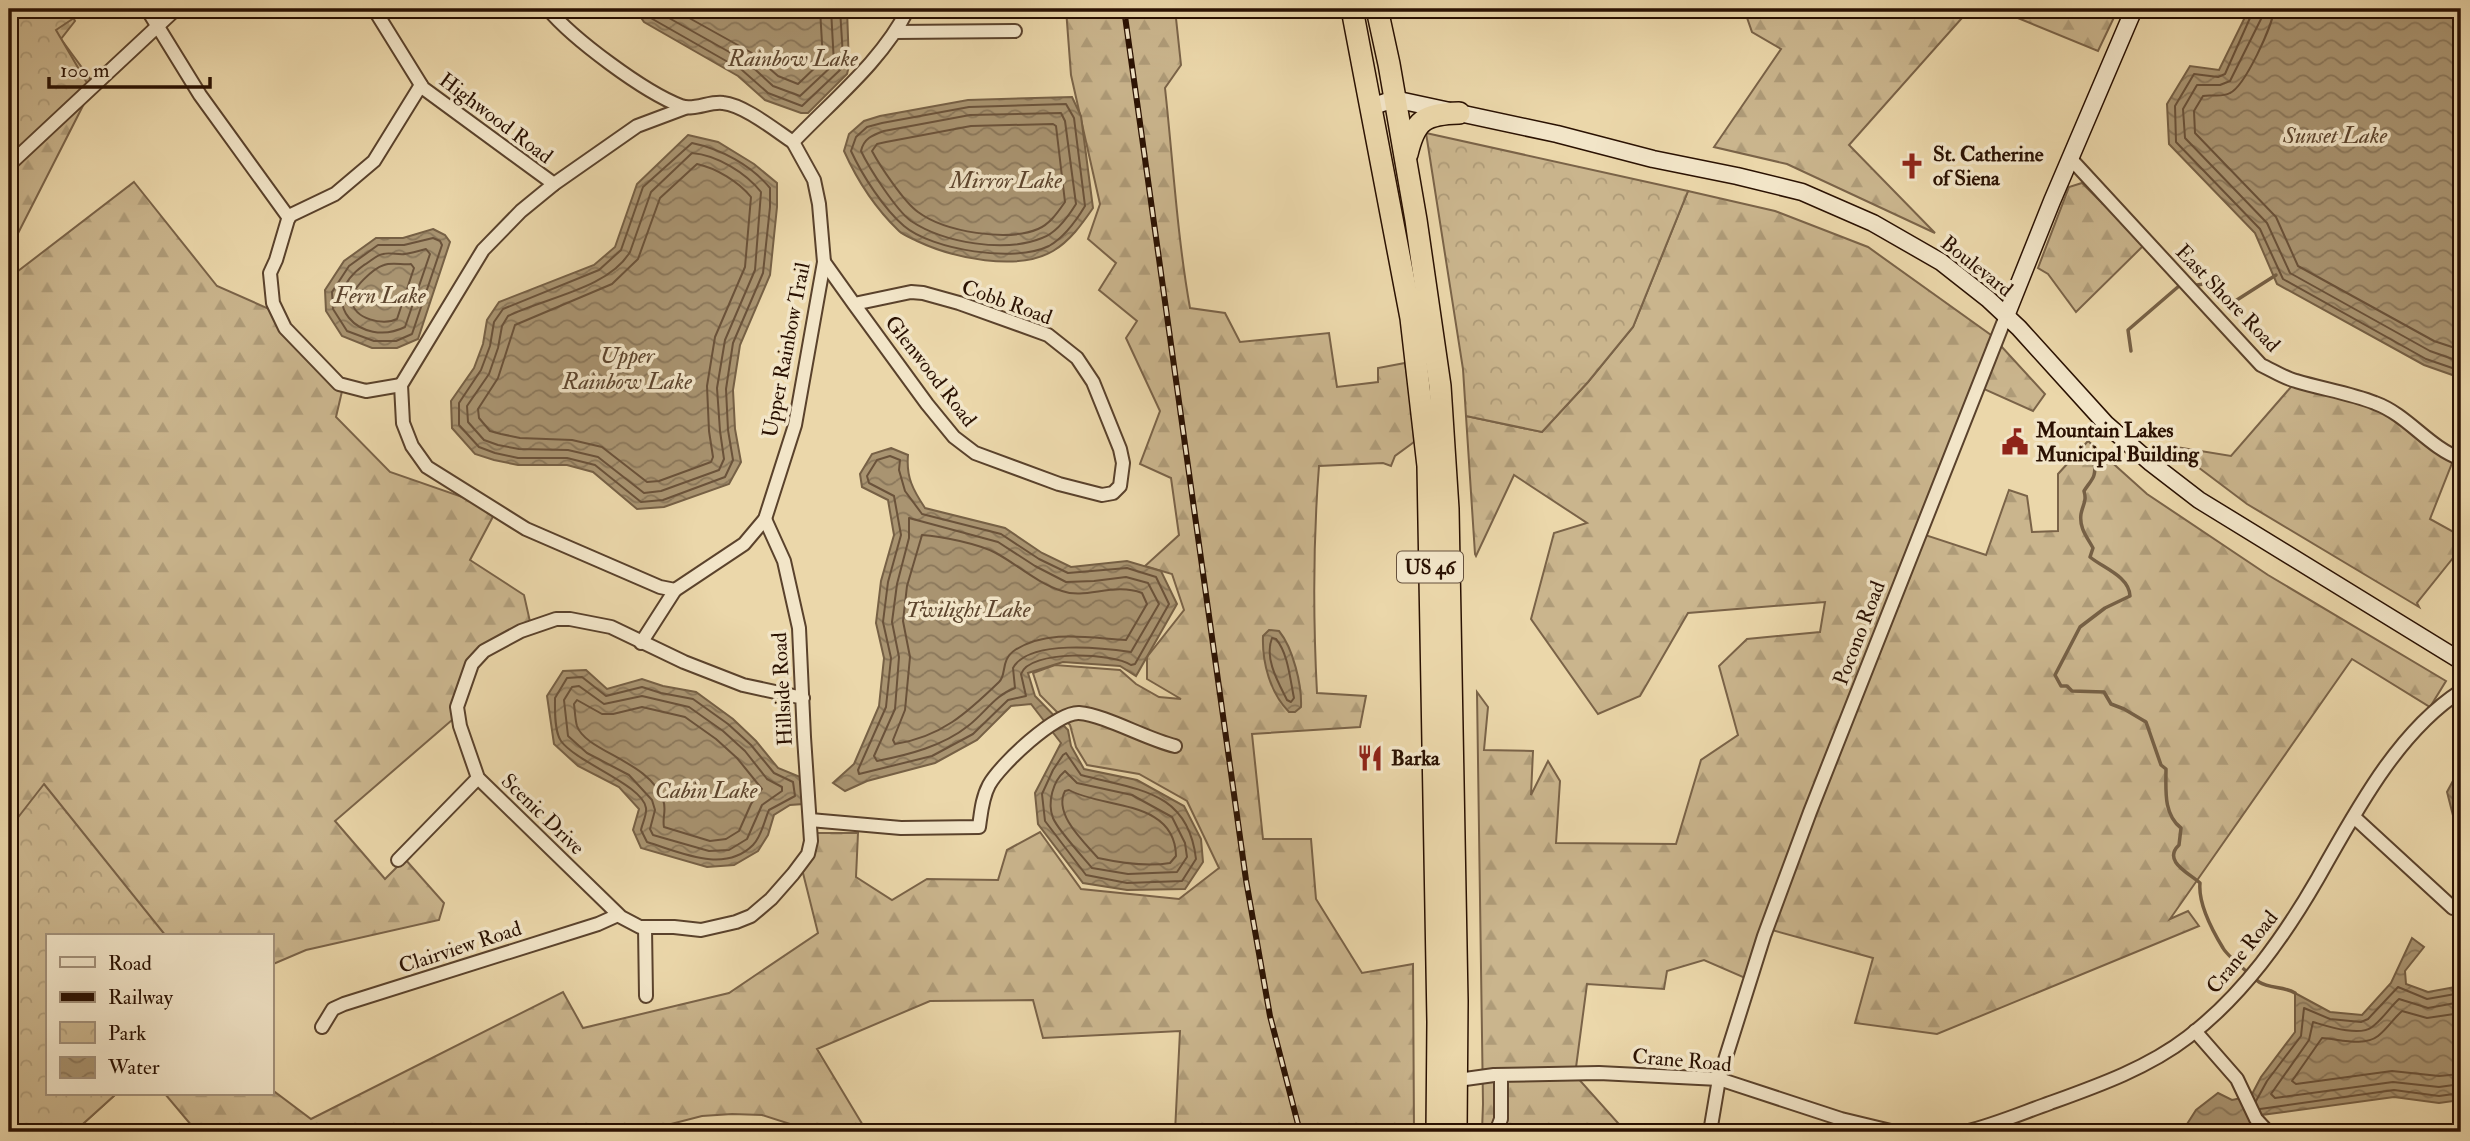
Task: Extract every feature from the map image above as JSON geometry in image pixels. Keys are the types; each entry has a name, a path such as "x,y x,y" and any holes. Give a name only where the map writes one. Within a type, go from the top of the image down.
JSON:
{"highway":[{"name":"US 46","path":"1352,9 1411,318 1428,466 1438,1022 1437,1132"},
{"name":"US 46","path":"1377,9 1428,293 1439,373 1448,509 1458,1080 1456,1132"},
{"path":"1405,160 1412,135 1427,117 1459,113"}],"main road":[{"name":"Pocono Road","path":"2006,316 2134,9"},
{"path":"1371,107 1394,99"},
{"name":"Boulevard","path":"1394,99 1801,192 1842,208 1914,245 1941,262 2006,316 2106,424 2160,471 2238,525 2461,661"}],"street":[{"path":"147,9 200,94 289,218"},
{"path":"9,165 176,9"},
{"name":"Highwood Road","path":"374,9 421,85 487,137 554,184"},
{"path":"548,9 575,36 647,89 685,108"},
{"path":"641,643 675,590 660,587 526,529 427,467 405,432 401,385 483,250 521,211 554,184 637,126 685,108 710,102 727,103 741,108 793,142 864,68 895,32 908,9"},
{"path":"895,32 1016,31"},
{"path":"401,385 366,391 340,384 326,373 285,328 273,303 270,273 289,216 335,194 374,161 421,85"},
{"name":"Upper Rainbow Trail","path":"675,590 744,544 765,519 798,413 824,262 814,180 793,142"},
{"name":"East Shore Road","path":"2070,158 2261,365 2292,380 2375,403 2397,414 2446,454 2461,459"},
{"name":"Glenwood Road","path":"824,262 954,437 975,453 1059,484 1102,495 1112,493"},
{"name":"Cobb Road","path":"854,304 911,292 923,293 1036,330 1063,346 1093,382 1120,449 1123,476 1120,485 1112,493"},
{"name":"Pocono Road","path":"1710,1132 1719,1079 1765,936 1810,812 2006,316"},
{"name":"Hillside Road","path":"765,519 784,561 799,628 810,820"},
{"name":"Scenic Drive","path":"803,698 743,685 596,622 556,619 521,631 484,651 472,664 457,707 460,726 478,778 618,915 640,928 674,927 701,930 751,916 778,891 808,854 811,841 810,820"},
{"name":"Crane Road","path":"1965,1132 2022,1114 2117,1077 2173,1047 2220,1009 2254,972 2305,902 2354,817 2414,731 2446,700 2461,691"},
{"path":"810,820 901,828 979,827 987,789 994,777 1018,752 1067,714 1093,716 1154,741 1175,746"},
{"path":"398,860 478,778"},
{"path":"2354,817 2452,908"},
{"name":"Clairview Road","path":"322,1027 333,1009 344,1004 598,924 618,915"},
{"path":"645,927 646,996"},
{"path":"2195,1031 2240,1085 2256,1119 2268,1132"},
{"name":"Crane Road","path":"1458,1080 1501,1075 1599,1073 1719,1079 1841,1119 1895,1132"},
{"path":"1496,1132 1502,1119 1501,1075"}],"green space":[{"path":"9,9 68,9 75,21 61,39 94,84 9,251"},
{"path":"9,9 70,9 74,18 56,30 87,83 9,157"},
{"path":"1066,9 1175,9 1181,65 1165,88 1178,226 1190,308 1225,313 1240,342 1329,333 1337,387 1378,382 1378,368 1405,363 1413,408 1414,442 1395,456 1391,466 1383,463 1319,466 1314,580 1317,693 1366,696 1360,727 1252,734 1263,839 1311,839 1316,899 1362,973 1413,964 1414,1132 1175,1132 1180,1031 1043,1038 1033,1000 930,1001 817,1049 867,1132 815,1132 762,1115 732,1114 702,1116 640,1132 197,1132 167,1096 273,1096 273,1090 311,1119 563,992 583,1028 729,993 818,933 802,869 816,833 858,833 856,877 892,900 927,879 998,880 1007,850 1040,832 1081,889 1179,899 1219,868 1187,801 1139,774 1087,765 1076,747 1070,725 1040,695 1033,673 1055,665 1120,670 1136,684 1159,697 1181,699 1147,679 1147,657 1184,610 1172,574 1145,566 1179,535 1171,478 1140,464 1160,411 1126,338 1137,321 1099,290 1116,263 1088,239 1100,204 1071,75"},
{"path":"1744,9 1970,9 1849,145 1935,233 1787,164 1714,147 1781,49 1752,32"},
{"path":"1996,9 2118,9 2098,51"},
{"path":"1426,133 1688,191 1633,327 1542,432 1466,416 1463,369"},
{"path":"134,182 217,286 276,312 343,387 336,417 390,472 497,509 470,560 524,595 531,626 470,667 459,714 335,821 385,879 405,859 444,903 439,920 306,950 273,964 273,934 46,934 46,1096 114,1096 74,1132 9,1132 9,278"},
{"path":"2082,183 2144,245 2076,312 2048,274 2038,268 2069,187"},
{"path":"1688,191 1775,211 1868,247 1991,335 2045,394 2033,411 1982,388 1925,535 1986,555 2009,490 2027,496 2032,532 2058,531 2058,474 2088,441 2147,494 2268,575 2446,681 2430,707 2352,659 2170,919 2188,911 2199,926 1937,1034 1855,1023 1873,958 1772,930 1752,981 1704,960 1667,971 1664,989 1587,984 1575,1075 1626,1132 1482,1132 1477,692 1488,707 1484,750 1533,751 1531,795 1548,761 1560,781 1556,843 1676,844 1701,760 1738,735 1719,666 1747,639 1820,632 1825,602 1688,613 1640,696 1598,714 1531,619 1554,533 1587,523 1514,475 1476,556 1475,554 1466,416 1542,432 1633,327"},
{"path":"2297,380 2386,409 2454,458 2430,519 2461,536 2461,548 2417,603 2419,607 2247,504 2170,446 2231,456"},
{"path":"44,784 164,934 46,934 46,1096 114,1096 74,1132 9,1132 9,829"}],"water":[{"name":"Rainbow Lake","path":"635,9 847,9 847,74 808,113 801,113 765,100 738,76 644,22"},
{"name":"Sunset Lake","path":"2249,9 2461,9 2461,378 2424,365 2277,284 2255,233 2169,144 2167,104 2190,66 2219,70"},
{"name":"Mirror Lake","path":"1072,97 1081,116 1093,208 1080,226 1053,251 1022,261 985,260 948,253 905,235 874,203 844,151 849,134 864,121 880,116 968,100"},
{"name":"Upper Rainbow Lake","path":"688,135 718,142 754,164 777,183 770,275 740,345 733,390 735,429 741,462 729,484 664,507 637,509 593,472 567,465 518,465 475,454 452,428 451,401 474,368 483,344 487,320 499,302 594,265 615,247 637,184"},
{"name":"Fern Lake","path":"433,229 445,235 450,242 418,339 397,348 372,348 342,336 326,311 325,290 344,261 376,238 403,238"},
{"name":"Twilight Lake","path":"891,448 908,455 911,483 925,508 1005,528 1042,553 1071,567 1127,561 1161,571 1177,604 1136,676 1120,666 1063,662 1028,673 1035,696 1068,730 1071,746 1084,769 1137,780 1184,806 1201,839 1203,862 1185,889 1127,890 1083,883 1038,824 1035,793 1061,743 1031,704 1011,706 977,740 935,763 867,781 845,791 833,783 854,764 879,706 884,658 876,623 881,581 894,535 888,500 862,487 860,474 872,454"},
{"path":"1269,630 1279,631 1292,657 1301,698 1301,707 1295,712 1289,712 1282,704 1268,677 1263,636"},
{"name":"Cabin Lake","path":"586,670 607,689 642,679 696,692 733,719 778,768 800,777 803,804 790,805 774,815 768,835 758,851 734,865 707,867 641,848 633,830 639,809 619,787 578,766 554,744 547,696 563,671"},
{"path":"2461,766 2461,847 2447,792"},
{"path":"2412,938 2424,947 2405,971 2406,984 2428,992 2461,986 2461,1100 2439,1103 2394,1097 2254,1116 2248,1132 2182,1132 2196,1110 2218,1093 2232,1100 2251,1096 2261,1077 2295,1032 2295,993 2330,1012 2362,1015 2391,983"}],"waterway":[{"path":"2197,285 2204,284 2229,305 2276,275"},
{"path":"2131,351 2128,330 2179,286"},
{"path":"2098,455 2094,463 2094,475 2084,491 2081,524 2093,548 2090,557 2115,573 2129,589 2130,596 2105,608 2080,627 2055,675 2061,686 2067,686 2072,691 2104,692 2111,704 2146,722 2161,765 2166,769 2168,808 2181,828 2175,861 2200,883 2203,908 2214,933 2230,956 2259,982 2295,993"}],"railway":[{"path":"1124,9 1246,880 1270,1016 1300,1132"}],"place":[{"name":"St. Catherine of Siena","path":"1912,166"},
{"name":"Mountain Lakes Municipal Building","path":"2015,442"},
{"name":"Barka","path":"1370,758"}]}
